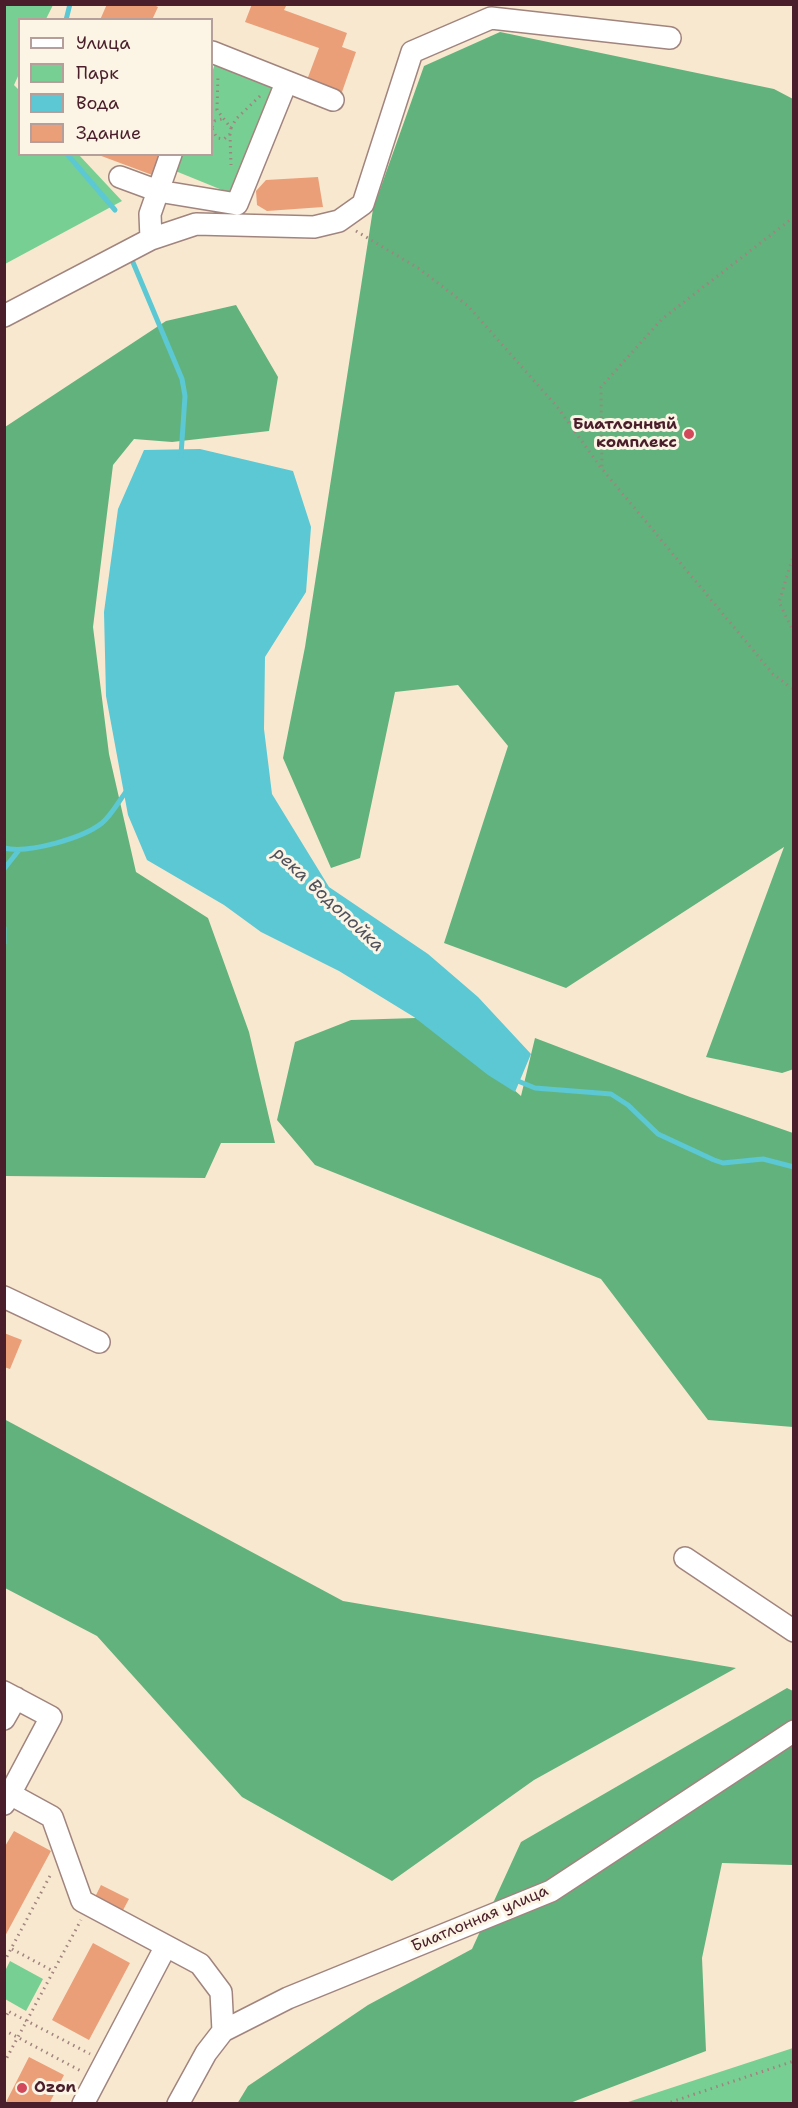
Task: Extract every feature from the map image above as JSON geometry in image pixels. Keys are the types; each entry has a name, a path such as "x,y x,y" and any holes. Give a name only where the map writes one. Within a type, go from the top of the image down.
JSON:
{"street":[{"path":"4,316 151,239 196,224 314,227 339,221 363,204 411,52 490,18 670,38"},
{"path":"217,59 333,100"},
{"path":"120,177 158,191 237,204 286,83"},
{"path":"151,239 150,214 170,156"},
{"path":"4,1297 99,1342"},
{"path":"685,1558 794,1632"},
{"path":"4,1719 10,1695 51,1717 7,1799 52,1817 78,1895 88,1905 200,1964 220,1992 223,2031"},
{"name":"Биатлонная улица","path":"178,2103 206,2053 223,2031 288,1998 551,1891 794,1731"},
{"path":"83,2103 166,1946"}],"path":[{"path":"217,59 217,110 222,119"},
{"path":"231,173 231,128 236,119 265,92"},
{"path":"213,126 215,121 222,119 228,121 231,128"},
{"path":"213,134 224,139 230,135"},
{"path":"602,469 601,387 662,319 794,217"},
{"path":"339,221 418,268 468,306 559,409 602,469 773,674 794,690"},
{"path":"794,553 779,602 794,633"},
{"path":"4,1962 64,1851"},
{"path":"4,2063 88,1905"},
{"path":"12,1949 53,1971"},
{"path":"4,2008 27,2020 100,2070"},
{"path":"4,2020 9,2011"},
{"path":"4,2030 100,2070"},
{"path":"665,2103 794,2061"}],"green space":[{"path":"5,4 53,5 46,18 18,18 18,76 14,85 18,89 18,156 80,156 122,201 5,264"},
{"path":"500,32 774,89 793,99 794,1069 782,1073 706,1057 784,847 566,988 444,943 508,746 458,685 395,692 360,858 331,868 283,758 305,647 373,209 424,66"},
{"path":"215,63 275,87 232,194 173,170 179,156 213,156 213,70"},
{"path":"236,305 278,377 269,431 172,442 134,439 113,465 93,627 109,754 136,872 208,918 249,1032 275,1143 221,1143 205,1178 5,1176 5,427 166,321"},
{"path":"416,1018 463,1045 521,1096 535,1038 690,1097 793,1133 793,1427 708,1420 601,1279 315,1165 277,1120 295,1042 351,1020"},
{"path":"4,1419 343,1601 736,1668 534,1780 392,1881 242,1797 97,1636 5,1588"},
{"path":"787,1688 793,1691 793,1865 722,1863 702,1958 706,2051 570,2103 237,2104 248,2086 368,2005 472,1949 521,1842"},
{"path":"10,1961 43,1979 26,2011 5,1999 5,1971"},
{"path":"793,2048 793,2103 625,2103"}],"water":[{"path":"200,449 293,471 311,527 306,592 265,657 264,729 272,794 329,887 428,954 478,997 531,1054 515,1092 488,1075 414,1017 339,971 261,932 224,905 147,860 128,815 106,696 104,612 118,509 144,450"}],"building":[{"path":"107,4 152,4 158,7 153,18 101,18"},
{"path":"252,4 287,4 284,10 347,33 342,47 356,52 342,92 307,80 319,48 245,22"},
{"path":"101,156 161,156 155,176"},
{"path":"318,177 323,207 267,211 257,205 256,191 266,180"},
{"path":"4,1333 22,1340 10,1369 4,1367"},
{"path":"14,1831 51,1851 4,1938 4,1848"},
{"path":"101,1885 129,1899 122,1912 95,1897"},
{"path":"93,1943 130,1963 89,2040 52,2020"},
{"path":"29,2057 64,2075 49,2104 5,2104"}],"waterway":[{"name":"река Водопойка","path":"66,18 70,4"},
{"name":"река Водопойка","path":"69,156 115,210"},
{"name":"река Водопойка","path":"132,260 182,379 185,396 181,455"},
{"path":"4,848 41,847 93,829 106,820 128,789"},
{"path":"4,869 19,850"},
{"path":"4,928 4,943"},
{"name":"река Водопойка","path":"513,1079 535,1088 611,1094 628,1105 658,1134 723,1163 763,1159 794,1167"}],"place":[{"name":"Биатлонный комплекс","path":"689,434"},
{"name":"Ozon","path":"22,2088"}]}
